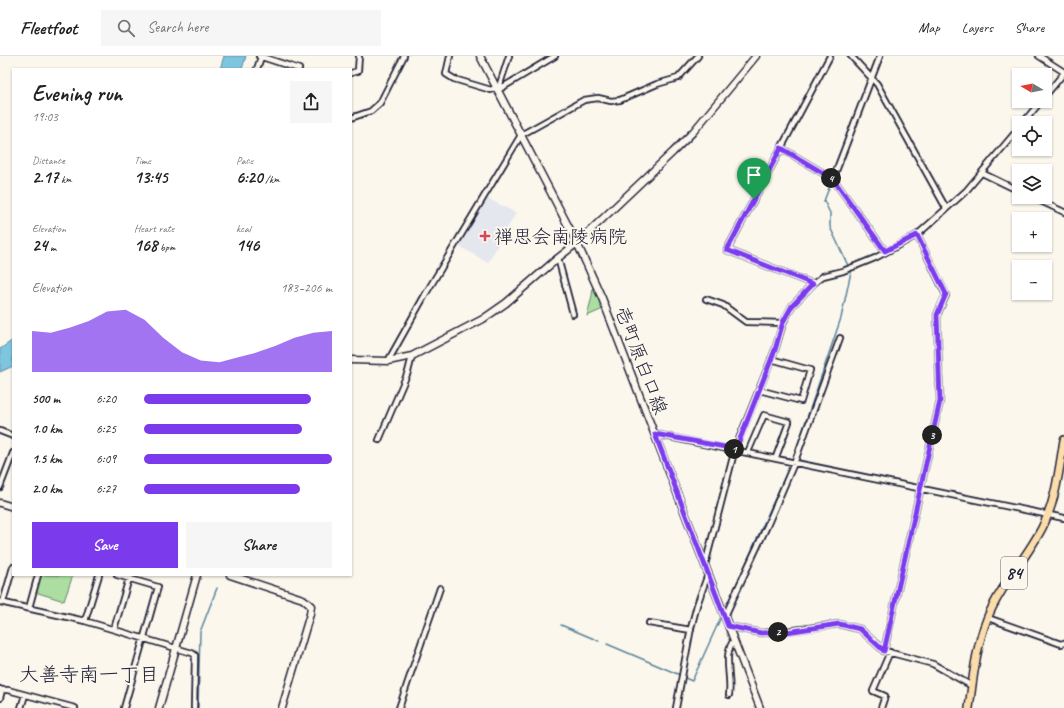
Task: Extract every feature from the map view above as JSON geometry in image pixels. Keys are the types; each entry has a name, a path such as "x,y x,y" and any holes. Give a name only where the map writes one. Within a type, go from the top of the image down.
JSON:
{"main road":[{"name":"84","path":"969,708 977,653 988,618 996,600 1042,529 1049,514 1057,482 1064,440"}],"street":[{"path":"257,68 260,56 296,68"},
{"path":"352,72 358,71 359,56"},
{"path":"352,118 371,111 380,103 404,56"},
{"path":"450,56 446,74 454,79 491,90 497,89 555,56"},
{"name":"壱町原白口線","path":"480,56 577,243 602,298 760,708"},
{"path":"497,89 509,56"},
{"path":"388,361 425,296 522,135 584,100 598,98 611,101 620,100 656,84 678,78 698,56"},
{"path":"352,360 388,361 412,356 483,319 506,303 577,243 693,132 756,56"},
{"path":"813,284 727,250 830,56"},
{"path":"851,56 877,84 946,208"},
{"path":"833,179 880,56"},
{"path":"1039,56 1064,73 1052,88"},
{"path":"1029,116 1035,108"},
{"path":"705,565 736,449 771,359 783,322 792,306 813,284 823,276 843,271 875,258 885,251 917,235 966,191 1012,137"},
{"path":"781,148 833,179 885,251"},
{"path":"982,173 1012,188"},
{"path":"1047,204 1064,212"},
{"path":"884,651 940,401 937,315 946,294 917,235"},
{"path":"558,258 573,314"},
{"path":"706,299 723,304 746,322 783,322"},
{"path":"725,616 767,526 795,461 840,338"},
{"path":"379,440 408,372 412,356"},
{"path":"758,390 801,401 810,370 771,359"},
{"path":"748,452 764,415 789,422 776,458"},
{"path":"0,431 12,436"},
{"path":"655,434 795,461 1064,518"},
{"path":"0,487 12,456"},
{"path":"0,503 12,507"},
{"path":"12,570 2,602 85,621 195,655 194,708"},
{"path":"676,708 691,630 697,605 708,574"},
{"path":"29,608 38,576"},
{"path":"85,621 99,576"},
{"path":"159,708 197,576"},
{"path":"233,576 303,599 311,606 310,614 282,708"},
{"path":"114,629 129,577 158,587 124,708"},
{"path":"399,708 440,588"},
{"path":"988,618 1061,644 1064,643"},
{"path":"649,623 691,630"},
{"path":"728,626 761,633 787,632 839,624 860,629 884,651 933,664 972,686"},
{"path":"729,695 730,686 727,668 729,646 734,640"},
{"path":"881,708 885,696 873,691 890,652"},
{"path":"0,698 1,690 8,690 75,708"},
{"path":"21,708 25,694"}],"shaded area":[{"path":"487,198 516,213 488,263 459,246"}],"green space":[{"path":"593,285 603,309 587,316 592,296"},
{"path":"41,576 73,576 64,601 35,592"}],"water":[{"path":"224,56 246,56 242,68 220,68"},
{"path":"12,341 12,366 0,372 0,349"}],"waterway":[{"path":"870,75 877,56"},
{"path":"853,122 868,82"},
{"path":"725,610 794,456 841,318 851,272 830,227 830,213 824,201 832,180"},
{"path":"198,708 200,632 217,588"},
{"path":"685,678 692,681 721,617"},
{"path":"561,625 599,641"},
{"path":"607,644 680,675"}],"place":[{"name":"禅思会南陵病院","path":"485,236"}],"district":[{"name":"大善寺南一丁目","path":"89,674"}],"route":[{"path":"781,148 833,179 885,251 917,235 946,294 937,315 940,401 884,651 860,629 839,624 831,624 787,632 761,633 728,626 655,434 736,449 775,350 783,322 792,306 813,284 727,250 754,199 781,148"}]}
